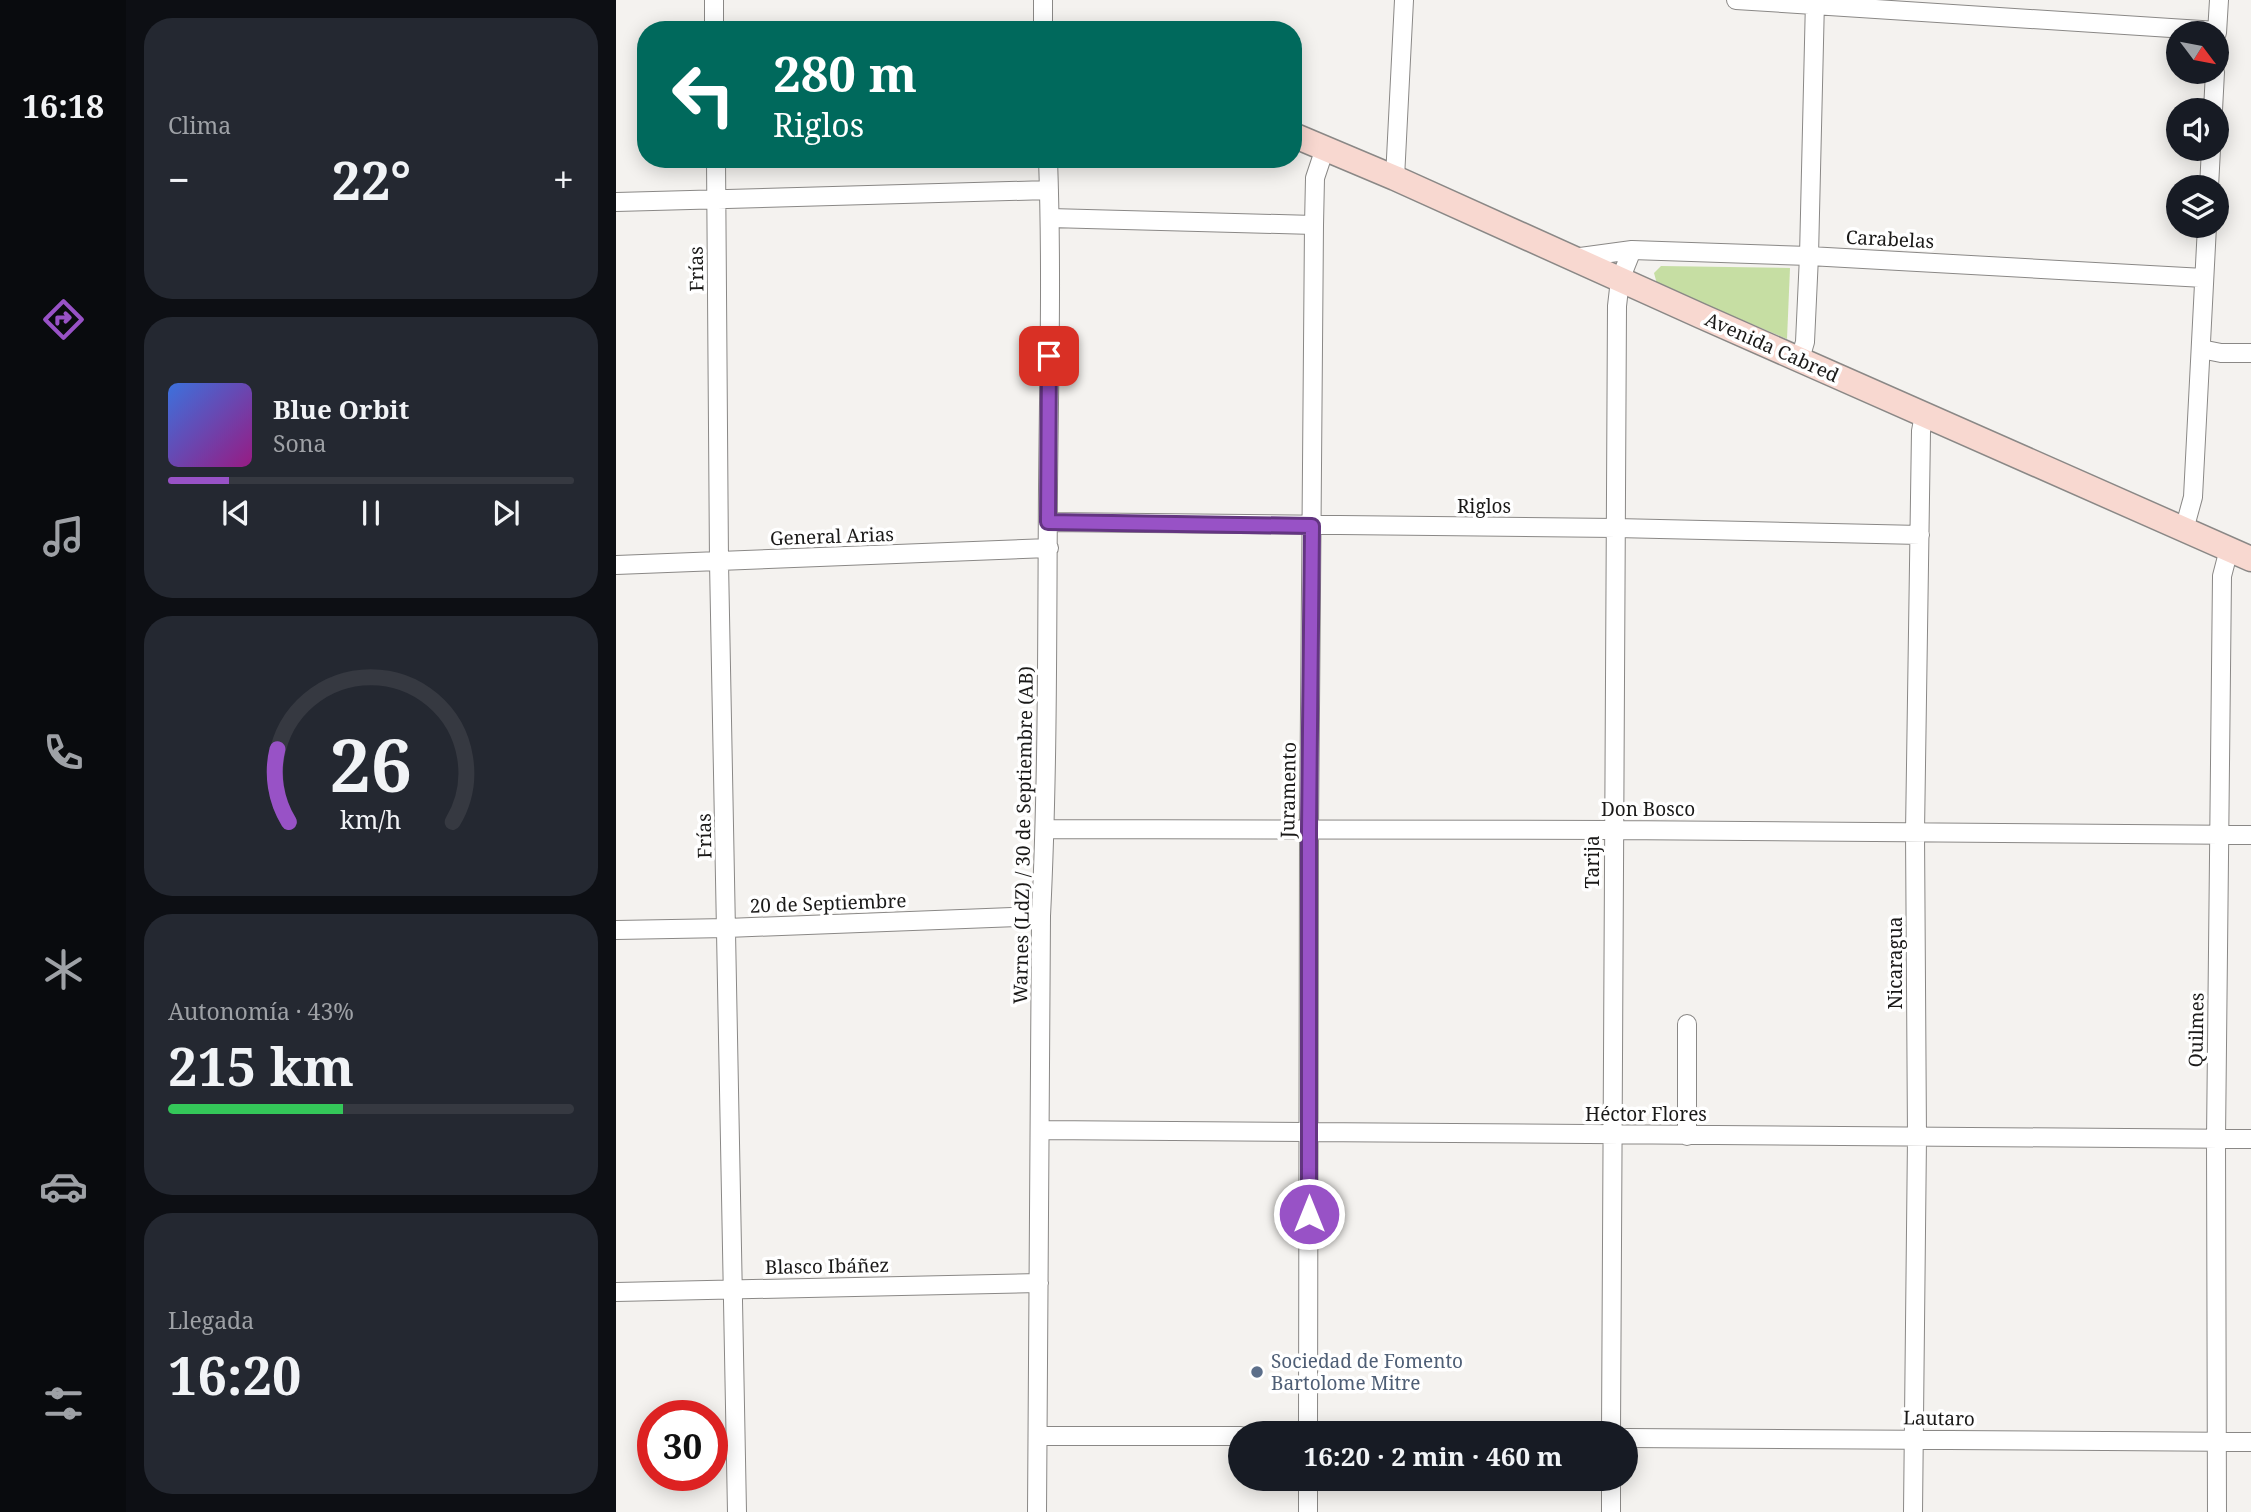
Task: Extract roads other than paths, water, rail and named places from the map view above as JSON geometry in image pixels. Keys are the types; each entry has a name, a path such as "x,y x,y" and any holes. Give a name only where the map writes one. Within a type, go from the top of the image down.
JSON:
{"street":[{"path":"714,0 715,21"},
{"path":"1043,0 1043,21"},
{"path":"1395,178 1404,0"},
{"path":"1736,0 1815,2 2166,28"},
{"path":"2218,21 2219,0"},
{"path":"1800,359 1805,342 1809,256 1815,2"},
{"name":"Avenida Cabred","path":"1302,139 2240,554"},
{"name":"Juramento","path":"1308,1421 1314,225 1315,178 1325,148"},
{"name":"Frías","path":"716,168 719,562 737,1512"},
{"name":"Warnes (LdZ) / 30 de Septiembre (AB)","path":"1037,1512 1041,916 1045,829 1049,548 1048,168"},
{"path":"616,202 1049,190"},
{"path":"1050,218 1314,225"},
{"path":"2184,530 2193,498 2206,238"},
{"name":"Carabelas","path":"1573,258 1632,250 1809,256 2204,278"},
{"name":"Tarija","path":"1611,1421 1617,306 1620,280 1632,250"},
{"path":"2201,349 2221,353 2251,353"},
{"name":"Nicaragua","path":"1913,1512 1917,1137 1915,832 1921,431 1924,415"},
{"name":"Riglos","path":"1048,522 1616,528 1920,535"},
{"name":"General Arias","path":"616,565 1049,548"},
{"name":"Quilmes","path":"2217,1512 2216,1139 2222,576 2240,554"},
{"name":"Don Bosco","path":"1045,829 2251,835"},
{"name":"20 de Septiembre","path":"616,930 1041,916"},
{"path":"1687,1024 1687,1136"},
{"name":"Héctor Flores","path":"1041,1130 2251,1139"},
{"name":"Blasco Ibáñez","path":"616,1292 1039,1283"},
{"path":"1038,1436 1228,1436"},
{"name":"Lautaro","path":"1638,1438 2251,1442"},
{"path":"1308,1491 1308,1512"},
{"path":"1611,1491 1611,1512"}],"place":[{"name":"Sociedad de Fomento Bartolome Mitre","path":"1257,1372"}]}
